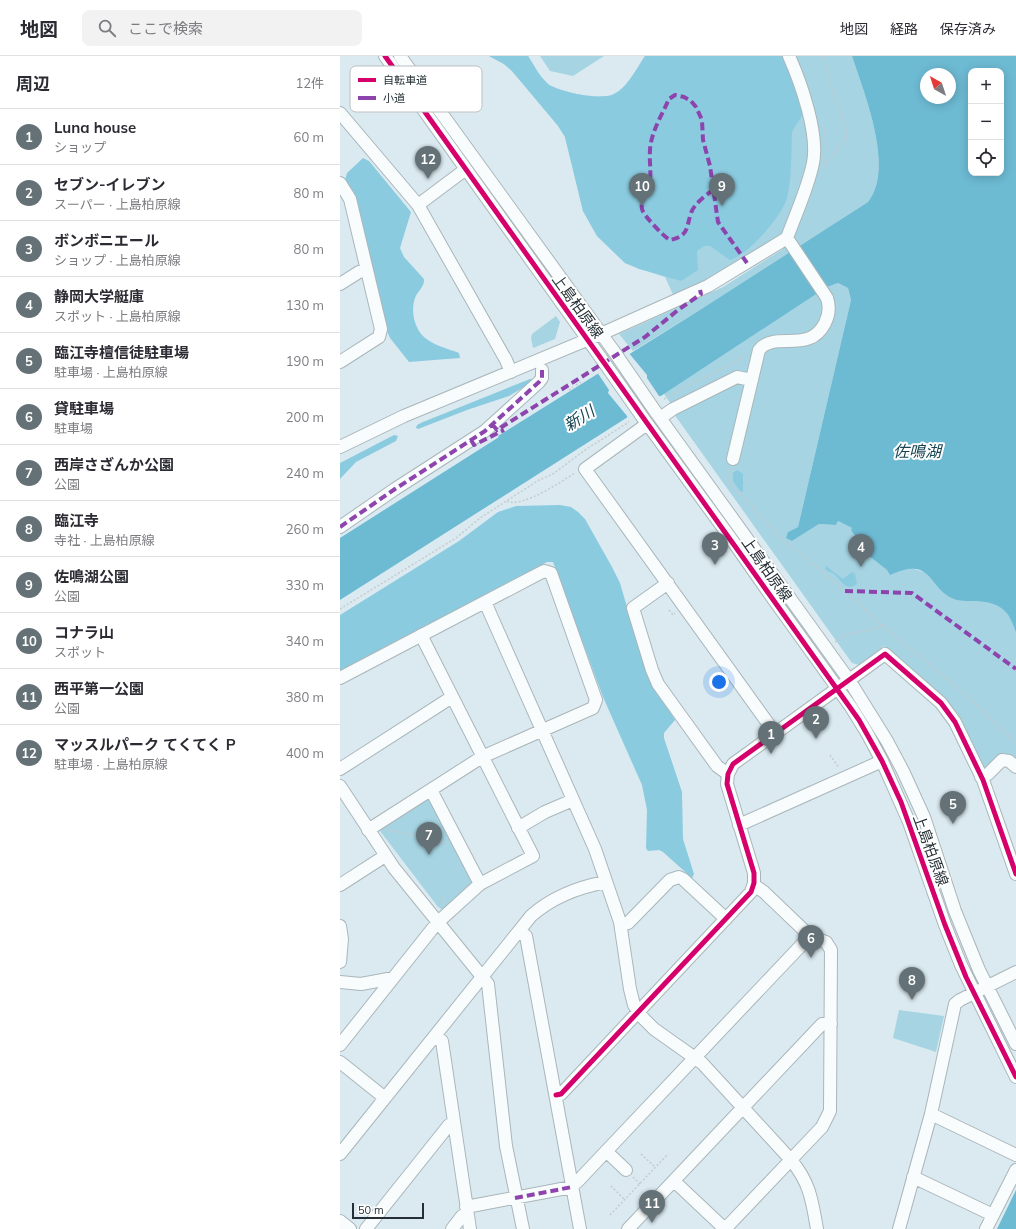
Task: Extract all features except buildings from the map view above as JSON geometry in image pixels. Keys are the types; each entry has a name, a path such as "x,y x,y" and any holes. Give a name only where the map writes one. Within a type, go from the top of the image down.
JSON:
{"street":[{"name":"上島柏原線","path":"385,56 392,66"},
{"name":"上島柏原線","path":"400,56 407,66"},
{"path":"340,447 404,416 602,334 718,281 789,240 809,180 815,149 803,93 789,56"},
{"name":"上島柏原線","path":"425,112 645,421 838,688 859,720 882,761 909,822 944,925 973,993 1016,1077"},
{"name":"上島柏原線","path":"441,112 602,334 849,680 879,726 910,786 930,833 959,922 987,986 1016,1044"},
{"path":"340,113 418,205 506,360 511,372"},
{"path":"418,205 466,169"},
{"path":"340,183 367,270 380,333 375,340 340,362"},
{"path":"733,459 758,354 762,347 769,342 800,341 816,334 828,315 827,298 789,240"},
{"path":"340,284 359,272 367,270"},
{"path":"340,527 396,488 485,431 540,382 542,378 542,370"},
{"path":"658,414 737,377 752,380"},
{"path":"645,421 585,469 775,733"},
{"path":"340,678 544,571 550,573 596,700 593,708 482,757 368,830"},
{"path":"668,583 633,608 652,670 662,690 717,766 728,774"},
{"path":"485,602 595,849 621,925 631,993 639,1012 660,1034 695,1057 802,1173 809,1188 817,1229"},
{"path":"340,1045 437,923 480,884 533,856 421,635"},
{"path":"556,1095 561,1094 639,1012 748,896 754,886 754,873 728,790 728,774 730,768 737,761 775,733 885,654 949,712 961,733 981,777 1016,874"},
{"path":"340,769 452,697"},
{"path":"981,777 988,774 1002,760 1010,761 1016,767"},
{"path":"739,825 882,761"},
{"path":"340,786 385,856 437,923 488,984 504,1136 515,1198 523,1229"},
{"path":"430,790 480,884"},
{"path":"518,828 545,812 574,800"},
{"path":"340,885 385,856"},
{"path":"621,925 628,923 670,880 679,877 726,919"},
{"path":"340,1154 531,916 545,906 580,888 606,882"},
{"path":"674,1181 725,1229 822,1127 830,1110 831,950 826,942 810,936 764,892 754,886"},
{"path":"340,926 342,938 340,962"},
{"path":"519,931 526,936 580,1229"},
{"path":"452,1229 467,1211 572,1185 576,1182 810,936"},
{"path":"899,1229 930,1114 955,1004 973,993 1016,972"},
{"path":"340,982 361,984 388,979 391,981"},
{"path":"628,1229 822,1024 831,1024"},
{"path":"435,1036 442,1041 470,1229"},
{"path":"340,1062 385,1098"},
{"path":"930,1114 1016,1155"},
{"path":"366,1229 449,1125 454,1124"},
{"path":"606,1151 626,1170"},
{"path":"986,1229 1016,1170"},
{"path":"913,1177 993,1215"},
{"path":"340,1221 350,1229"}],"path":[{"path":"824,56 833,93 847,130 846,138 825,166"},
{"path":"664,399 681,389 722,370 749,353 758,354"},
{"path":"576,385 581,382"},
{"path":"568,390 573,387"},
{"path":"340,610 456,538 480,518 539,480 553,474 585,450 629,422"},
{"path":"733,459 728,481 742,499 781,538 845,590 881,624 982,709 1016,742"},
{"path":"507,501 514,503 537,494 585,469"},
{"path":"669,610 672,615 674,613"},
{"path":"834,643 845,635 877,628 881,624"},
{"path":"830,755 846,778"},
{"path":"395,831 438,840 450,849"},
{"path":"443,894 443,909"},
{"path":"641,1154 655,1168"},
{"path":"610,1215 668,1154"},
{"path":"611,1186 625,1200"}],"shaded area":[{"path":"489,56 528,56 539,74 548,84 553,87 570,93 600,97 608,96 619,91 631,77 645,56 852,56 875,130 879,170 876,187 868,202 633,351 619,334 723,287 783,249 785,235 675,299 665,277 625,263 597,236 583,211 565,137 558,125 512,71 504,64"},
{"path":"489,56 528,56 539,74 548,84 553,87 570,93 600,97 608,96 619,91 631,77 645,56 785,56 803,111 792,133 790,182 784,205 772,224 763,234 746,251 737,257 730,260 710,246 704,246 697,251 698,270 681,281 639,269 625,263 597,236 583,211 565,137 558,126 512,71 504,64"},
{"path":"540,56 604,56 573,76 550,71"},
{"path":"363,158 369,161 411,212 400,248 404,257 424,279 424,282 415,298 413,309 413,315 417,327 428,340 439,346 459,353 460,358 409,362 390,338 385,327 345,180 347,173"},
{"path":"838,283 848,288 851,300 798,527 788,532 792,541 819,524 836,525 838,521 852,528 869,556 887,570 911,568 924,572 970,601 988,601 1002,607 1012,621 1016,633 1016,762 1005,753 990,769 983,769 941,697 884,646 859,665 852,663 674,414 671,404 664,394 827,287"},
{"path":"556,316 560,322 555,339 533,348 531,338 532,334"},
{"path":"533,379 532,382 509,396 418,429 416,428 417,425 423,422"},
{"path":"394,435 398,436 396,441 356,462 340,479 340,463"},
{"path":"737,470 743,474 743,492 740,491 733,481 733,473"},
{"path":"560,505 571,507 585,519 612,567 620,583 646,672 675,720 664,733 664,738 682,792 683,839 694,874 692,878 663,852 659,850 648,851 646,848 647,810 642,785 603,697 553,562 547,562 340,671 340,615 459,541 498,512 516,506"},
{"path":"826,566 843,579 852,572 855,574 857,584 852,587 846,586 834,574 825,569"},
{"path":"425,797 432,799 473,878 472,886 443,910 438,907 380,831 382,825"},
{"path":"899,1010 944,1016 936,1052 893,1038"}],"water":[{"name":"佐鳴湖","path":"852,56 1016,56 1016,633 1010,618 1002,609 991,603 957,600 947,595 923,571 915,569 905,570 890,575 887,570 869,556 851,530 852,528 838,521 836,525 819,524 792,541 786,538 788,532 798,527 851,300 848,288 838,283 827,287 664,394 340,600 340,538 499,437 498,436 692,315 868,202 876,187 879,170 875,130"},
{"path":"1016,1190 1016,1229 997,1229"}],"pier":[{"path":"628,352 647,375 647,378 659,396 663,397 628,420 627,416 608,393 609,390 597,372"}],"marked path":[{"path":"713,190 695,206 684,234 670,240 654,226 643,212 642,203 650,182 650,150 652,137 669,99 675,95 684,97 691,101 696,107 702,120 703,140 710,166 718,222 747,263"},
{"path":"492,424 497,430 645,337 678,310 701,294 700,290"},
{"path":"340,527 395,489 485,431 539,382 542,378 542,370"},
{"path":"471,440 474,445 504,430"},
{"path":"845,591 912,593 1016,669"},
{"path":"515,1198 572,1187"}],"cycle path":[{"path":"385,56 392,66"},
{"path":"425,112 859,720 882,761 901,802 945,925 966,977 1016,1077"},
{"path":"556,1095 561,1094 751,892 754,883 754,873 727,784 728,774 733,764 885,654 941,703 955,722 983,780 1016,874"}],"place":[{"name":"マッスルパーク てくてく P","path":"428,179"},
{"name":"コナラ山","path":"642,206"},
{"name":"佐鳴湖公園","path":"722,206"},
{"name":"ボンボニエール","path":"715,565"},
{"name":"静岡大学艇庫","path":"861,567"},
{"name":"セブン-イレブン","path":"816,739"},
{"name":"Luna house","path":"771,754"},
{"name":"臨江寺檀信徒駐車場","path":"953,824"},
{"name":"西岸さざんか公園","path":"429,855"},
{"name":"貸駐車場","path":"811,958"},
{"name":"臨江寺","path":"912,1000"},
{"name":"西平第一公園","path":"652,1223"}],"water label":[{"name":"新川","path":"579,418"}]}
